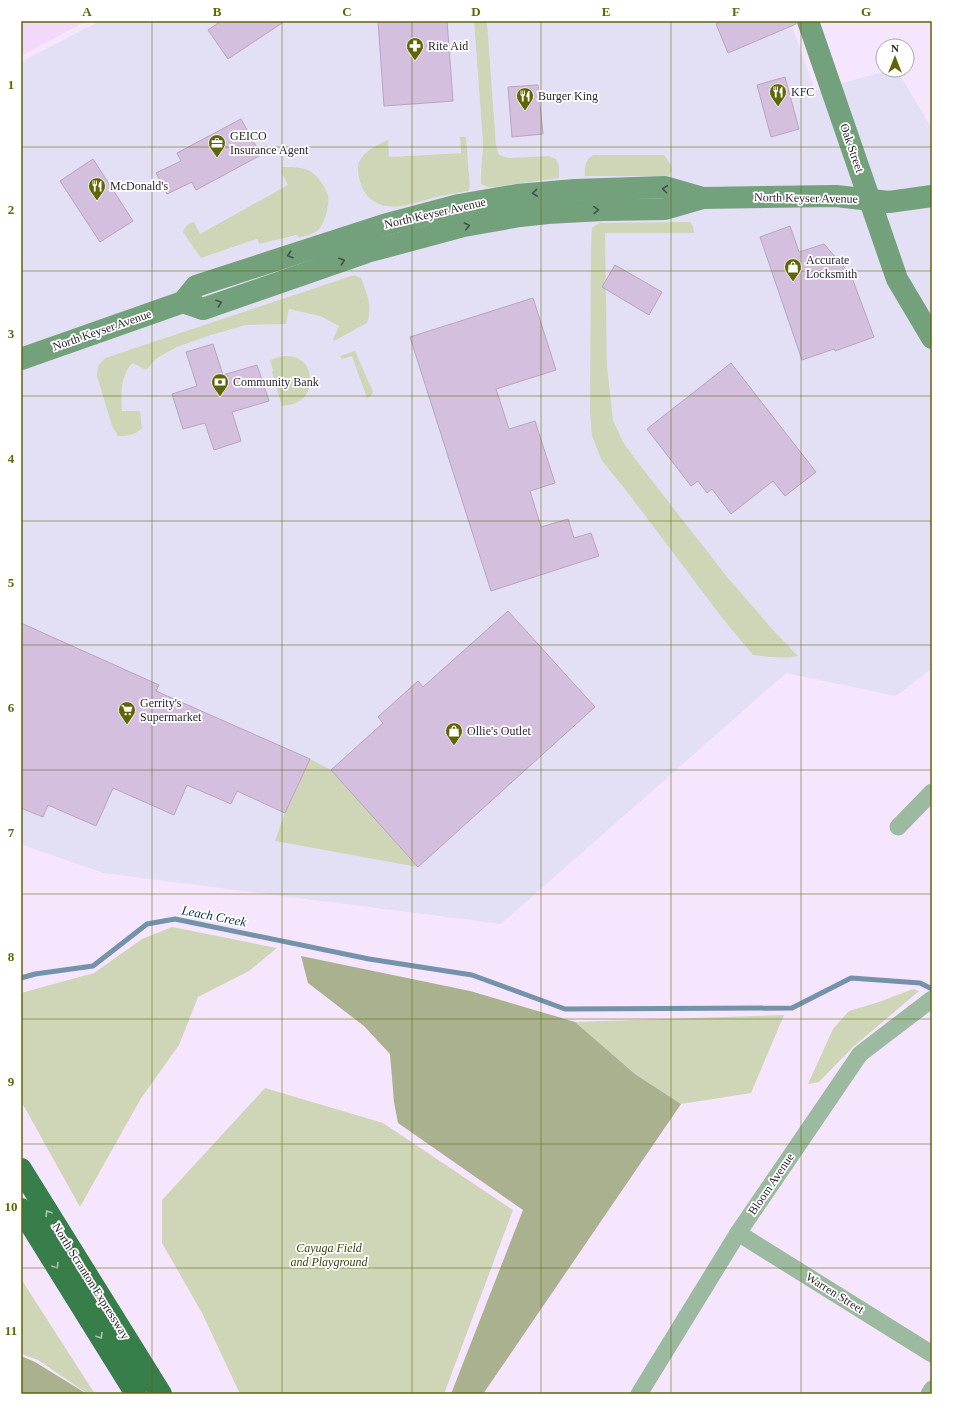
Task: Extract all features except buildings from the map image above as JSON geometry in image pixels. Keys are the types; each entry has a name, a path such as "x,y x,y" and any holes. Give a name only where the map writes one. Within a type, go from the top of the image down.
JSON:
{"highway":[{"name":"North Scranton Expressway","path":"21,1169 161,1394"},
{"name":"North Scranton Expressway","path":"21,1209 136,1394"}],"main road":[{"name":"Oak Street","path":"808,21 897,279 932,338"},
{"name":"North Keyser Avenue","path":"21,359 183,302 196,286 378,226 459,205 517,195 603,188 665,188 703,198 836,196 889,202 932,196"}],"street":[{"path":"898,827 932,792"},
{"name":"Bloom Avenue","path":"639,1394 738,1233 860,1054 932,999"},
{"name":"Warren Street","path":"738,1233 932,1354"},
{"path":"929,1394 932,1389"}],"shaded area":[{"path":"21,21 86,21 21,56"},
{"path":"100,21 474,21 483,143 483,155 480,171 481,184 488,187 559,178 559,165 549,156 509,158 499,155 496,145 487,21 790,21 815,91 875,74 875,78 902,78 932,129 932,668 896,696 786,673 501,924 103,873 21,844 21,62","holes":["460,137 466,138 470,187 468,191 453,193 365,194 359,180 358,165 389,157 461,153","282,167 300,167 328,205 325,218 317,231 299,238 298,235 259,244 257,239 201,258 194,222 200,234 289,185 281,172","599,223 693,233 605,233 607,366 613,420 623,442 639,464 728,578 798,656 771,658 753,655 723,619 602,461","354,275 361,278 334,341 333,339 339,326 320,316 289,309 286,324 246,325 211,335 177,347 157,358 146,370 133,363 122,379 122,411 105,358","300,359 307,366 310,378 272,372 273,370","309,759 331,770 417,866 275,841"]}],"green space":[{"path":"474,21 487,21 496,145 499,155 509,158 549,156 556,159 559,165 559,178 494,187 488,187 481,184 483,143"},
{"path":"460,137 466,137 470,187 468,191 393,207 385,206 371,199 362,188 359,180 358,165 360,160 368,151 378,145 388,140 389,157 461,153"},
{"path":"593,155 664,155 671,165 672,171 668,176 585,176 585,167 590,157"},
{"path":"282,167 307,169 315,175 322,184 327,193 328,207 325,219 320,228 313,233 299,238 297,235 259,244 257,239 201,258 183,232 185,228 190,223 194,222 200,234 288,185 281,172"},
{"path":"690,222 693,226 694,233 605,233 607,366 613,420 623,442 639,464 728,578 798,656 781,658 753,655 723,619 602,461 592,436 590,413 592,228 599,223"},
{"path":"354,275 361,278 367,295 369,317 367,323 334,341 333,339 339,326 320,316 289,309 286,324 246,325 211,335 177,347 157,358 146,370 133,363 126,374 122,386 122,411 140,411 142,428 131,435 118,436 112,426 97,376 98,366 105,358"},
{"path":"355,351 373,392 371,396 367,398 352,356 342,359 340,356"},
{"path":"283,356 295,357 304,362 309,373 310,385 305,396 301,400 282,406 270,360"},
{"path":"310,759 331,770 418,867 275,841 285,813"},
{"path":"172,927 277,948 249,971 198,997 179,1045 140,1100 80,1207 21,1101 21,993 94,973 142,939"},
{"path":"301,956 470,991 575,1022 635,1074 681,1104 483,1394 451,1394 523,1210 398,1123 394,1102 390,1054 364,1026 308,983"},
{"path":"913,989 919,991 853,1047 819,1082 808,1084 833,1029 849,1011 879,1002"},
{"path":"784,1015 751,1093 681,1104 635,1074 575,1022"},
{"name":"Cayuga Field and Playground","path":"265,1088 383,1123 513,1210 444,1394 240,1394 202,1313 162,1243 162,1200"},
{"path":"21,1279 95,1394 88,1394 38,1360 21,1354"},
{"path":"21,1356 35,1362 87,1394 21,1394"}],"waterway":[{"name":"Leach Creek","path":"21,978 35,974 93,966 147,924 175,919 369,959 472,975 565,1009 792,1008 851,978 920,983 932,989"}],"place":[{"name":"Rite Aid","path":"415,61"},
{"name":"KFC","path":"778,107"},
{"name":"Burger King","path":"525,111"},
{"name":"GEICO Insurance Agent","path":"217,158"},
{"name":"McDonald's","path":"97,201"},
{"name":"Accurate Locksmith","path":"793,282"},
{"name":"Community Bank","path":"220,397"},
{"name":"Gerrity's Supermarket","path":"127,725"},
{"name":"Ollie's Outlet","path":"454,746"}]}
